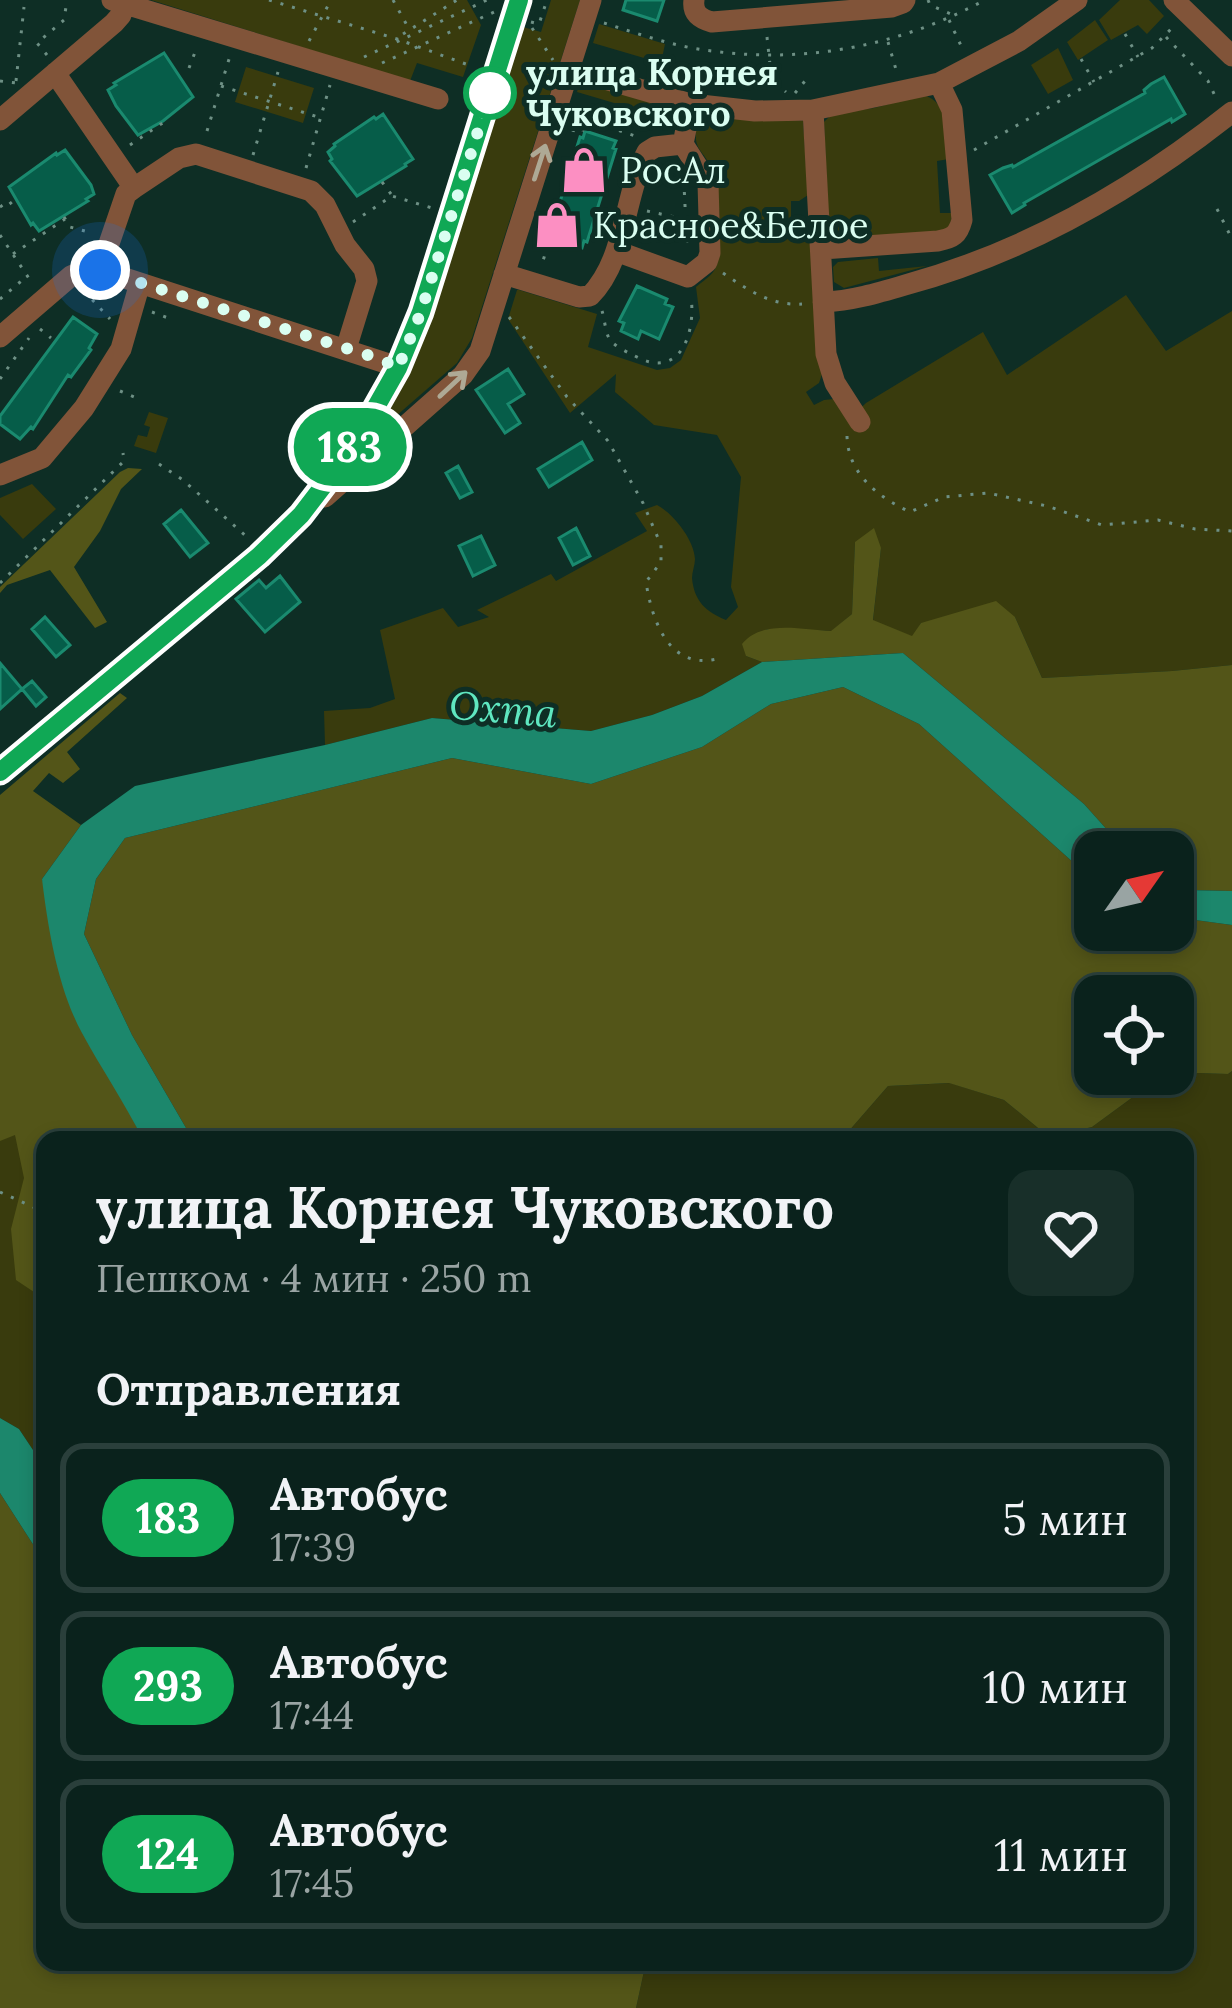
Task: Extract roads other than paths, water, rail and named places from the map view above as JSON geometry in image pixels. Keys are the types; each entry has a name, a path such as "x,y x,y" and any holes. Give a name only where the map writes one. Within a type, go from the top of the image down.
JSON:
{"street":[{"path":"694,0 695,12 712,22 892,7 905,0"},
{"path":"569,72 692,104 755,111 813,110 939,83 1019,41 1077,0"},
{"path":"0,120 114,23 121,15 118,1 438,99"},
{"path":"1180,6 1232,56"},
{"path":"301,515 344,483 473,363 480,351 569,72 594,10"},
{"path":"0,772 230,589 301,515 356,438 398,368 421,312 523,14"},
{"path":"55,73 134,188"},
{"path":"822,249 952,238 959,231 962,220 952,110 939,83"},
{"path":"616,251 688,277 707,262 708,183 683,144 692,104"},
{"path":"813,110 826,354 835,383 855,414"},
{"path":"823,302 877,293 999,254 1144,177 1229,115"},
{"path":"504,274 578,297 590,296 616,251 647,152 683,144"},
{"path":"100,270 126,194 179,158 196,154 311,190 364,269 367,281 346,349"},
{"path":"0,337 71,276 100,270 398,368"},
{"path":"0,475 42,458 102,382 121,350 140,284"},
{"path":"221,557 230,589"}],"place":[{"name":"улица Корнея Чуковского","path":"490,93"},
{"name":"РосАл","path":"584,170"},
{"name":"Красное&Белое","path":"557,225"}],"water label":[{"name":"Охта","path":"503,709"}]}
